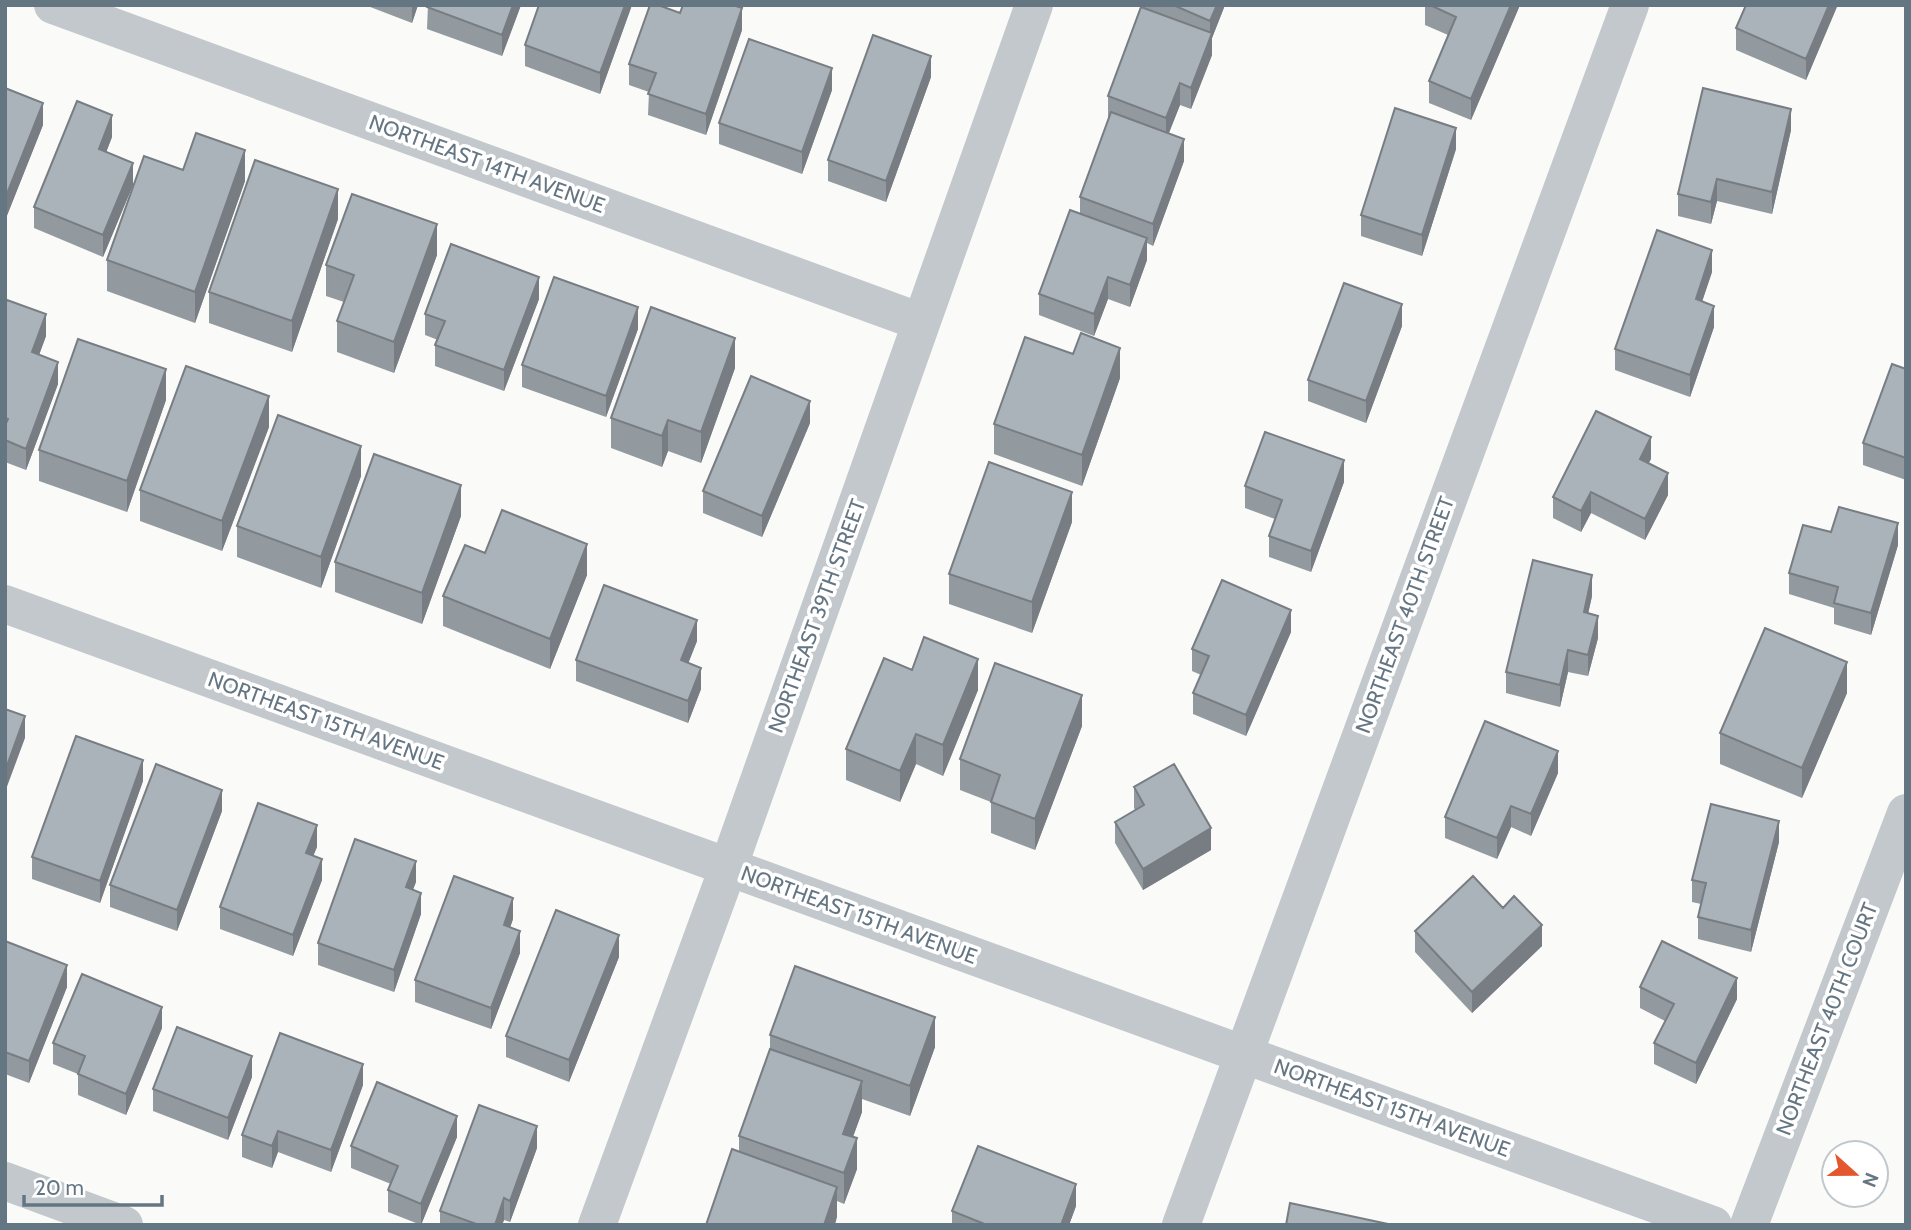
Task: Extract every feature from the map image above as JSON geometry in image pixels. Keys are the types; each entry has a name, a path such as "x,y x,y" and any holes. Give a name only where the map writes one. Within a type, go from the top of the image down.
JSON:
{"street":[{"name":"NORTHEAST 14TH AVENUE","path":"53,5 921,322"},
{"name":"NORTHEAST 39TH STREET","path":"597,1225 728,868 1034,5"},
{"name":"NORTHEAST 40TH STREET","path":"1181,1225 1630,5"},
{"name":"NORTHEAST 15TH AVENUE","path":"5,604 1713,1225"},
{"name":"NORTHEAST 40TH COURT","path":"1749,1225 1906,813"},
{"path":"5,1181 124,1225"}],"building":[{"path":"513,5 502,35 427,7"},
{"path":"539,5 625,5 600,73 525,45"},
{"path":"650,5 680,13 683,5 733,5 742,8 706,114 648,94 656,73 629,64"},
{"path":"1173,5 1217,5 1210,21"},
{"path":"1430,5 1511,5 1471,99 1429,81 1456,17"},
{"path":"1746,5 1829,5 1806,59 1736,28"},
{"path":"1141,7 1212,33 1191,88 1180,83 1166,118 1108,96"},
{"path":"873,35 931,56 886,181 828,160"},
{"path":"749,39 832,68 802,152 719,123"},
{"path":"5,88 43,103 6,196 5,196"},
{"path":"1703,88 1791,109 1772,192 1717,179 1711,202 1678,194"},
{"path":"77,101 112,115 99,149 133,163 103,235 34,207"},
{"path":"1395,108 1456,128 1422,235 1361,215"},
{"path":"1111,112 1184,139 1153,224 1080,197"},
{"path":"196,133 245,150 195,292 107,260 144,156 183,170"},
{"path":"255,160 338,189 292,321 209,292"},
{"path":"352,194 437,224 394,342 337,321 354,275 326,265"},
{"path":"1070,210 1147,238 1130,285 1108,277 1094,314 1039,294"},
{"path":"1657,230 1712,250 1696,299 1714,306 1690,375 1615,349"},
{"path":"451,244 539,277 504,370 435,345 445,321 425,314"},
{"path":"554,277 638,307 606,396 522,365"},
{"path":"1344,283 1402,304 1366,401 1308,380"},
{"path":"7,300 46,314 32,352 58,362 26,449 5,440 5,425 8,419 5,418"},
{"path":"651,307 735,338 701,432 668,420 662,436 611,418"},
{"path":"1081,333 1120,348 1082,455 994,424 1025,337 1073,354"},
{"path":"78,339 166,369 127,481 39,450"},
{"path":"1892,364 1906,369 1906,458 1863,443"},
{"path":"186,366 269,396 222,521 140,490"},
{"path":"751,376 810,401 762,516 703,491"},
{"path":"1596,411 1651,437 1640,459 1668,473 1645,519 1591,492 1581,511 1553,497"},
{"path":"278,415 361,446 321,557 237,526"},
{"path":"1265,432 1344,460 1311,551 1269,536 1282,500 1245,486"},
{"path":"374,454 461,485 422,593 335,562"},
{"path":"989,462 1072,492 1032,602 949,574"},
{"path":"1839,507 1898,523 1871,613 1834,603 1838,587 1789,573 1803,525 1831,532"},
{"path":"502,510 587,544 550,639 443,596 465,545 485,553"},
{"path":"1533,560 1592,575 1584,612 1598,616 1588,655 1568,650 1560,685 1506,672"},
{"path":"1222,580 1291,610 1246,715 1193,693 1209,656 1192,649"},
{"path":"604,585 697,620 681,660 701,668 688,701 576,660"},
{"path":"1765,628 1847,662 1802,768 1720,733"},
{"path":"924,637 978,659 943,745 916,734 900,771 846,749 884,658 912,670"},
{"path":"995,663 1082,695 1035,819 991,802 1000,775 960,759"},
{"path":"5,709 25,716 5,771"},
{"path":"1485,721 1558,751 1531,814 1511,806 1497,838 1445,817"},
{"path":"76,736 143,760 100,881 32,857"},
{"path":"156,764 222,790 177,910 110,885"},
{"path":"1174,764 1211,828 1143,869 1115,822 1144,805 1134,787"},
{"path":"258,803 317,825 306,853 322,859 293,935 220,907"},
{"path":"1711,804 1779,821 1751,930 1698,917 1706,883 1692,880"},
{"path":"355,839 416,861 406,887 421,893 394,970 318,943"},
{"path":"454,876 513,898 504,925 520,931 491,1008 415,980"},
{"path":"1473,876 1503,908 1514,896 1542,925 1472,992 1415,931"},
{"path":"556,910 619,935 569,1060 506,1036"},
{"path":"5,941 67,965 29,1061 5,1052"},
{"path":"1662,941 1737,978 1696,1063 1654,1043 1674,1004 1640,987"},
{"path":"795,966 935,1017 910,1086 770,1035"},
{"path":"82,974 162,1007 126,1094 78,1074 85,1056 53,1043"},
{"path":"177,1027 252,1056 228,1118 153,1089"},
{"path":"280,1033 363,1064 331,1150 278,1131 272,1146 242,1135"},
{"path":"770,1049 862,1081 843,1134 857,1138 844,1173 739,1136"},
{"path":"377,1082 457,1116 421,1204 388,1190 398,1166 351,1146"},
{"path":"479,1105 537,1126 510,1201 504,1198 495,1225 479,1225 440,1211"},
{"path":"978,1146 1076,1184 1061,1225 987,1225 952,1211"},
{"path":"732,1149 837,1187 824,1225 706,1225"},
{"path":"1290,1203 1388,1224 1286,1225"}]}
